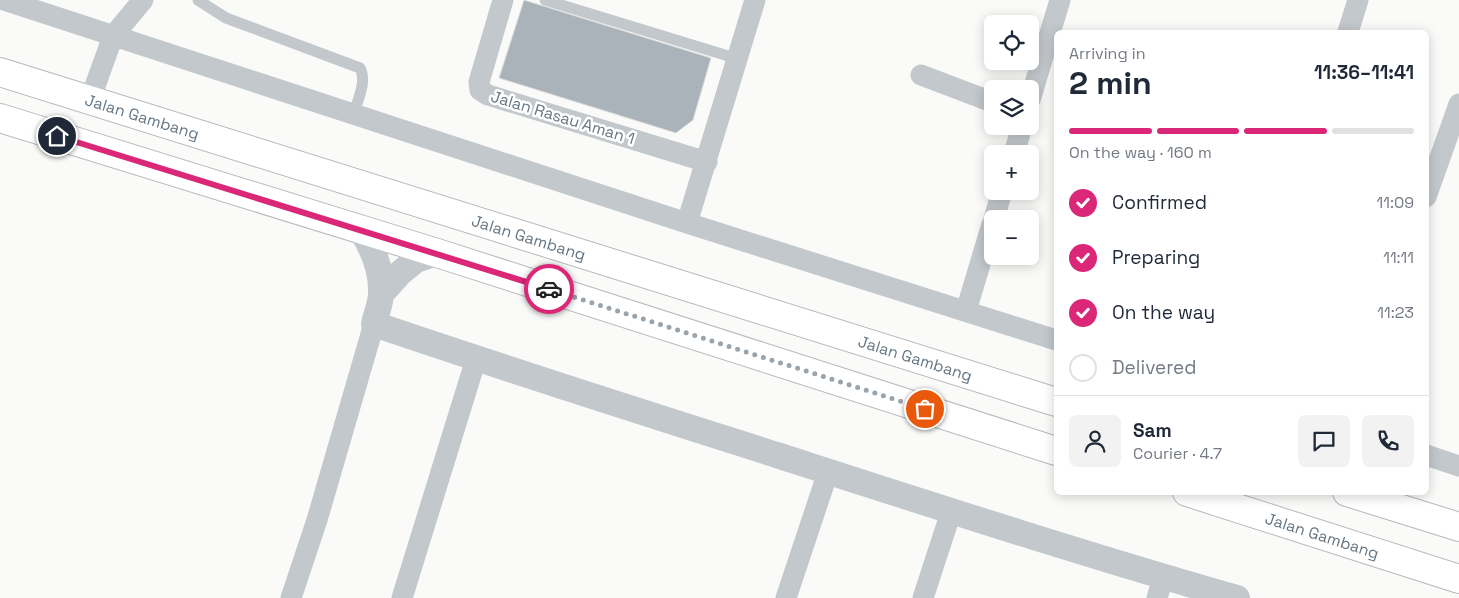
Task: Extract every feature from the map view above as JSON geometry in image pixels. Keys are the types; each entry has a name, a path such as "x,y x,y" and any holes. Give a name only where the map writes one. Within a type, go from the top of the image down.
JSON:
{"highway":[{"name":"Jalan Gambang","path":"0,72 1054,401"},
{"path":"0,118 437,253 1054,450"},
{"name":"Jalan Gambang","path":"1196,495 1459,579"},
{"path":"1356,495 1459,528"}],"street":[{"path":"4,0 45,6 113,36 688,223 1054,339"},
{"path":"90,100 113,36 143,0"},
{"name":"Jalan Rasau Aman 1","path":"503,0 478,82 480,90 488,95 707,162"},
{"path":"688,223 755,0"},
{"path":"1036,80 1060,0"},
{"path":"1349,30 1358,0"},
{"path":"921,75 984,99"},
{"path":"1429,189 1459,104"},
{"path":"291,598 317,520 381,294 379,268 372,247 361,230"},
{"path":"966,311 984,251"},
{"path":"381,294 400,273 416,260 437,253"},
{"path":"374,324 476,359 951,512 1160,588 1236,598"},
{"path":"402,598 476,359"},
{"path":"1429,456 1459,466"},
{"path":"786,598 828,472"},
{"path":"923,598 951,512"}],"lane":[{"path":"198,0 226,18 360,68 363,73 363,82 354,113"},
{"path":"545,0 738,59"}],"building":[{"path":"524,0 711,58 693,120 676,133 499,78"}],"way so far":[{"path":"549,289 925,409"}],"route":[{"path":"57,136 549,289"}]}
